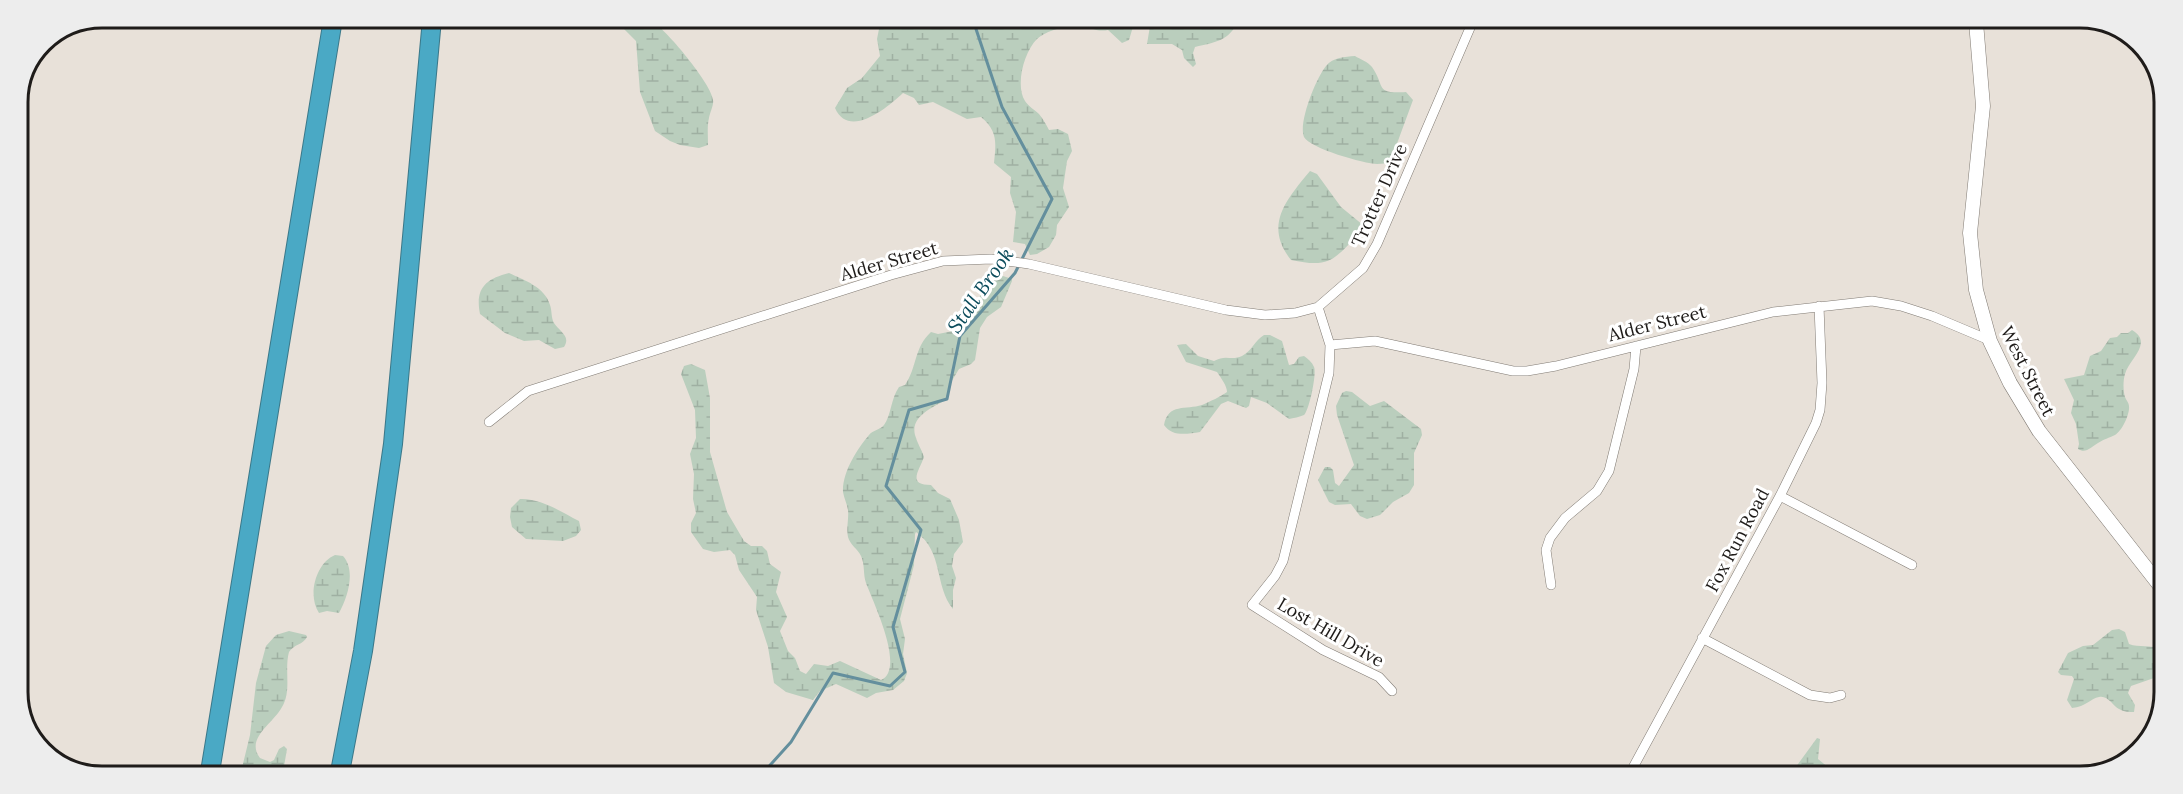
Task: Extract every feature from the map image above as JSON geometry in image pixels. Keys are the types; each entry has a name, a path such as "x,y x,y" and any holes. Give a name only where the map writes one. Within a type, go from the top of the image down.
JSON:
{"highway":[{"path":"211,766 332,28"},
{"path":"341,766 363,651 393,444 431,28"}],"street":[{"name":"Trotter Drive","path":"1318,307 1363,268 1377,244 1470,28"},
{"name":"West Street","path":"1976,28 1983,106 1971,233 1976,290 1989,340 2010,383 2038,431 2154,578"},
{"name":"Alder Street","path":"489,422 528,391 891,275 943,261 991,259 1029,264 1226,310 1265,315 1295,313 1318,307"},
{"name":"Alder Street","path":"1330,345 1375,341 1513,371 1527,371 1556,366 1773,312 1872,301 1901,306 1932,316 1989,340"},
{"name":"Fox Run Road","path":"1634,766 1780,496 1811,434 1820,410 1822,383 1820,306"},
{"path":"1318,307 1330,345"},
{"name":"Lost Hill Drive","path":"1330,345 1329,373 1283,561 1275,576 1252,605 1323,650 1379,677 1392,691"},
{"path":"1551,585 1546,550 1550,538 1565,518 1597,491 1609,471 1634,369 1636,346"},
{"path":"1780,496 1912,565"},
{"path":"1702,638 1810,695 1830,698 1841,695"}],"green space":[{"path":"623,28 660,28 699,73 713,100 708,124 708,145 699,148 680,145 655,131 640,92 636,41"},
{"path":"1063,28 1053,30 1037,39 1028,52 1021,78 1025,101 1039,114 1049,130 1058,129 1068,134 1072,151 1067,161 1063,188 1069,207 1057,225 1056,235 1049,247 1030,255 1025,244 1013,242 1016,212 1010,193 1011,177 994,163 995,138 987,122 981,117 967,119 933,102 919,105 914,98 903,93 869,118 849,121 841,117 835,108 847,88 862,78 880,56 877,39 879,29"},
{"path":"1090,28 1133,28 1129,40 1122,43 1108,30"},
{"path":"1150,28 1234,28 1226,37 1195,47 1193,53 1196,64 1193,67 1184,58 1182,50 1172,44 1147,44"},
{"path":"1355,56 1372,67 1382,88 1389,92 1406,92 1413,100 1391,162 1377,164 1350,158 1316,146 1304,137 1306,112 1322,72 1332,61"},
{"path":"1310,171 1317,174 1341,207 1363,225 1362,231 1338,254 1325,262 1291,260 1279,235 1281,213 1286,202"},
{"path":"509,273 544,293 550,305 552,319 564,334 566,343 564,347 555,349 539,340 524,341 505,333 480,314 479,298 484,286 494,278"},
{"path":"1003,276 1012,281 1001,307 987,317 980,328 975,360 959,369 950,384 947,399 925,412 914,428 924,457 917,480 919,483 931,485 938,493 950,499 959,520 963,542 954,554 952,566 956,578 953,590 953,609 943,590 931,549 916,532 914,565 900,619 905,639 903,654 907,673 904,681 893,690 876,693 867,698 836,684 820,691 813,700 786,692 774,683 768,647 756,610 757,597 739,570 735,555 730,550 714,552 703,549 691,532 691,523 696,513 693,499 694,474 690,454 696,438 695,410 681,374 684,366 691,364 705,370 710,398 710,452 727,512 744,541 751,546 762,546 767,551 770,564 781,572 776,592 787,617 780,631 800,671 806,674 814,664 828,666 840,661 881,680 888,673 889,649 886,634 866,583 862,559 848,537 848,510 843,492 845,477 855,454 864,441 886,421 896,391 905,385 909,378 925,338 931,332 938,334 953,331 991,282"},
{"path":"2132,330 2141,340 2141,346 2124,376 2124,392 2129,404 2127,418 2115,435 2084,451 2078,449 2076,424 2071,413 2074,400 2064,379 2084,375 2090,356 2101,351 2110,338"},
{"path":"1264,335 1270,335 1282,341 1289,365 1304,356 1313,365 1315,371 1313,384 1304,415 1289,419 1267,403 1251,397 1249,406 1246,408 1228,401 1221,404 1200,432 1180,434 1167,429 1164,425 1169,413 1202,405 1227,392 1217,372 1186,362 1177,345 1186,344 1198,356 1214,361 1242,356"},
{"path":"1352,392 1370,406 1384,401 1421,429 1422,435 1414,453 1414,485 1409,493 1393,502 1380,515 1367,519 1360,516 1351,504 1335,505 1329,502 1318,480 1325,467 1330,467 1333,470 1335,483 1339,486 1354,465 1336,406 1342,393"},
{"path":"520,499 543,503 558,510 579,521 581,530 576,536 563,541 526,539 512,527 510,517 511,508"},
{"path":"335,555 343,556 347,562 350,576 348,592 339,613 327,611 319,613 315,606 315,580 323,565"},
{"path":"2119,629 2125,632 2129,644 2154,647 2154,678 2131,686 2128,693 2135,705 2134,712 2121,710 2102,697 2072,708 2067,700 2074,679 2072,676 2061,675 2058,672 2068,653 2083,646 2093,645 2112,630"},
{"path":"289,631 307,637 289,652 285,701 262,731 256,744 256,751 260,758 270,762 284,746 287,749 284,766 242,766 250,735 256,683 266,646 276,635"},
{"path":"1817,738 1820,739 1818,759 1827,766 1797,766"}],"waterway":[{"name":"Stall Brook","path":"769,766 791,742 833,673 890,686 905,672 893,627 921,530 886,486 909,410 947,399 960,336 1015,273 1052,199 1002,107 976,28"}]}
